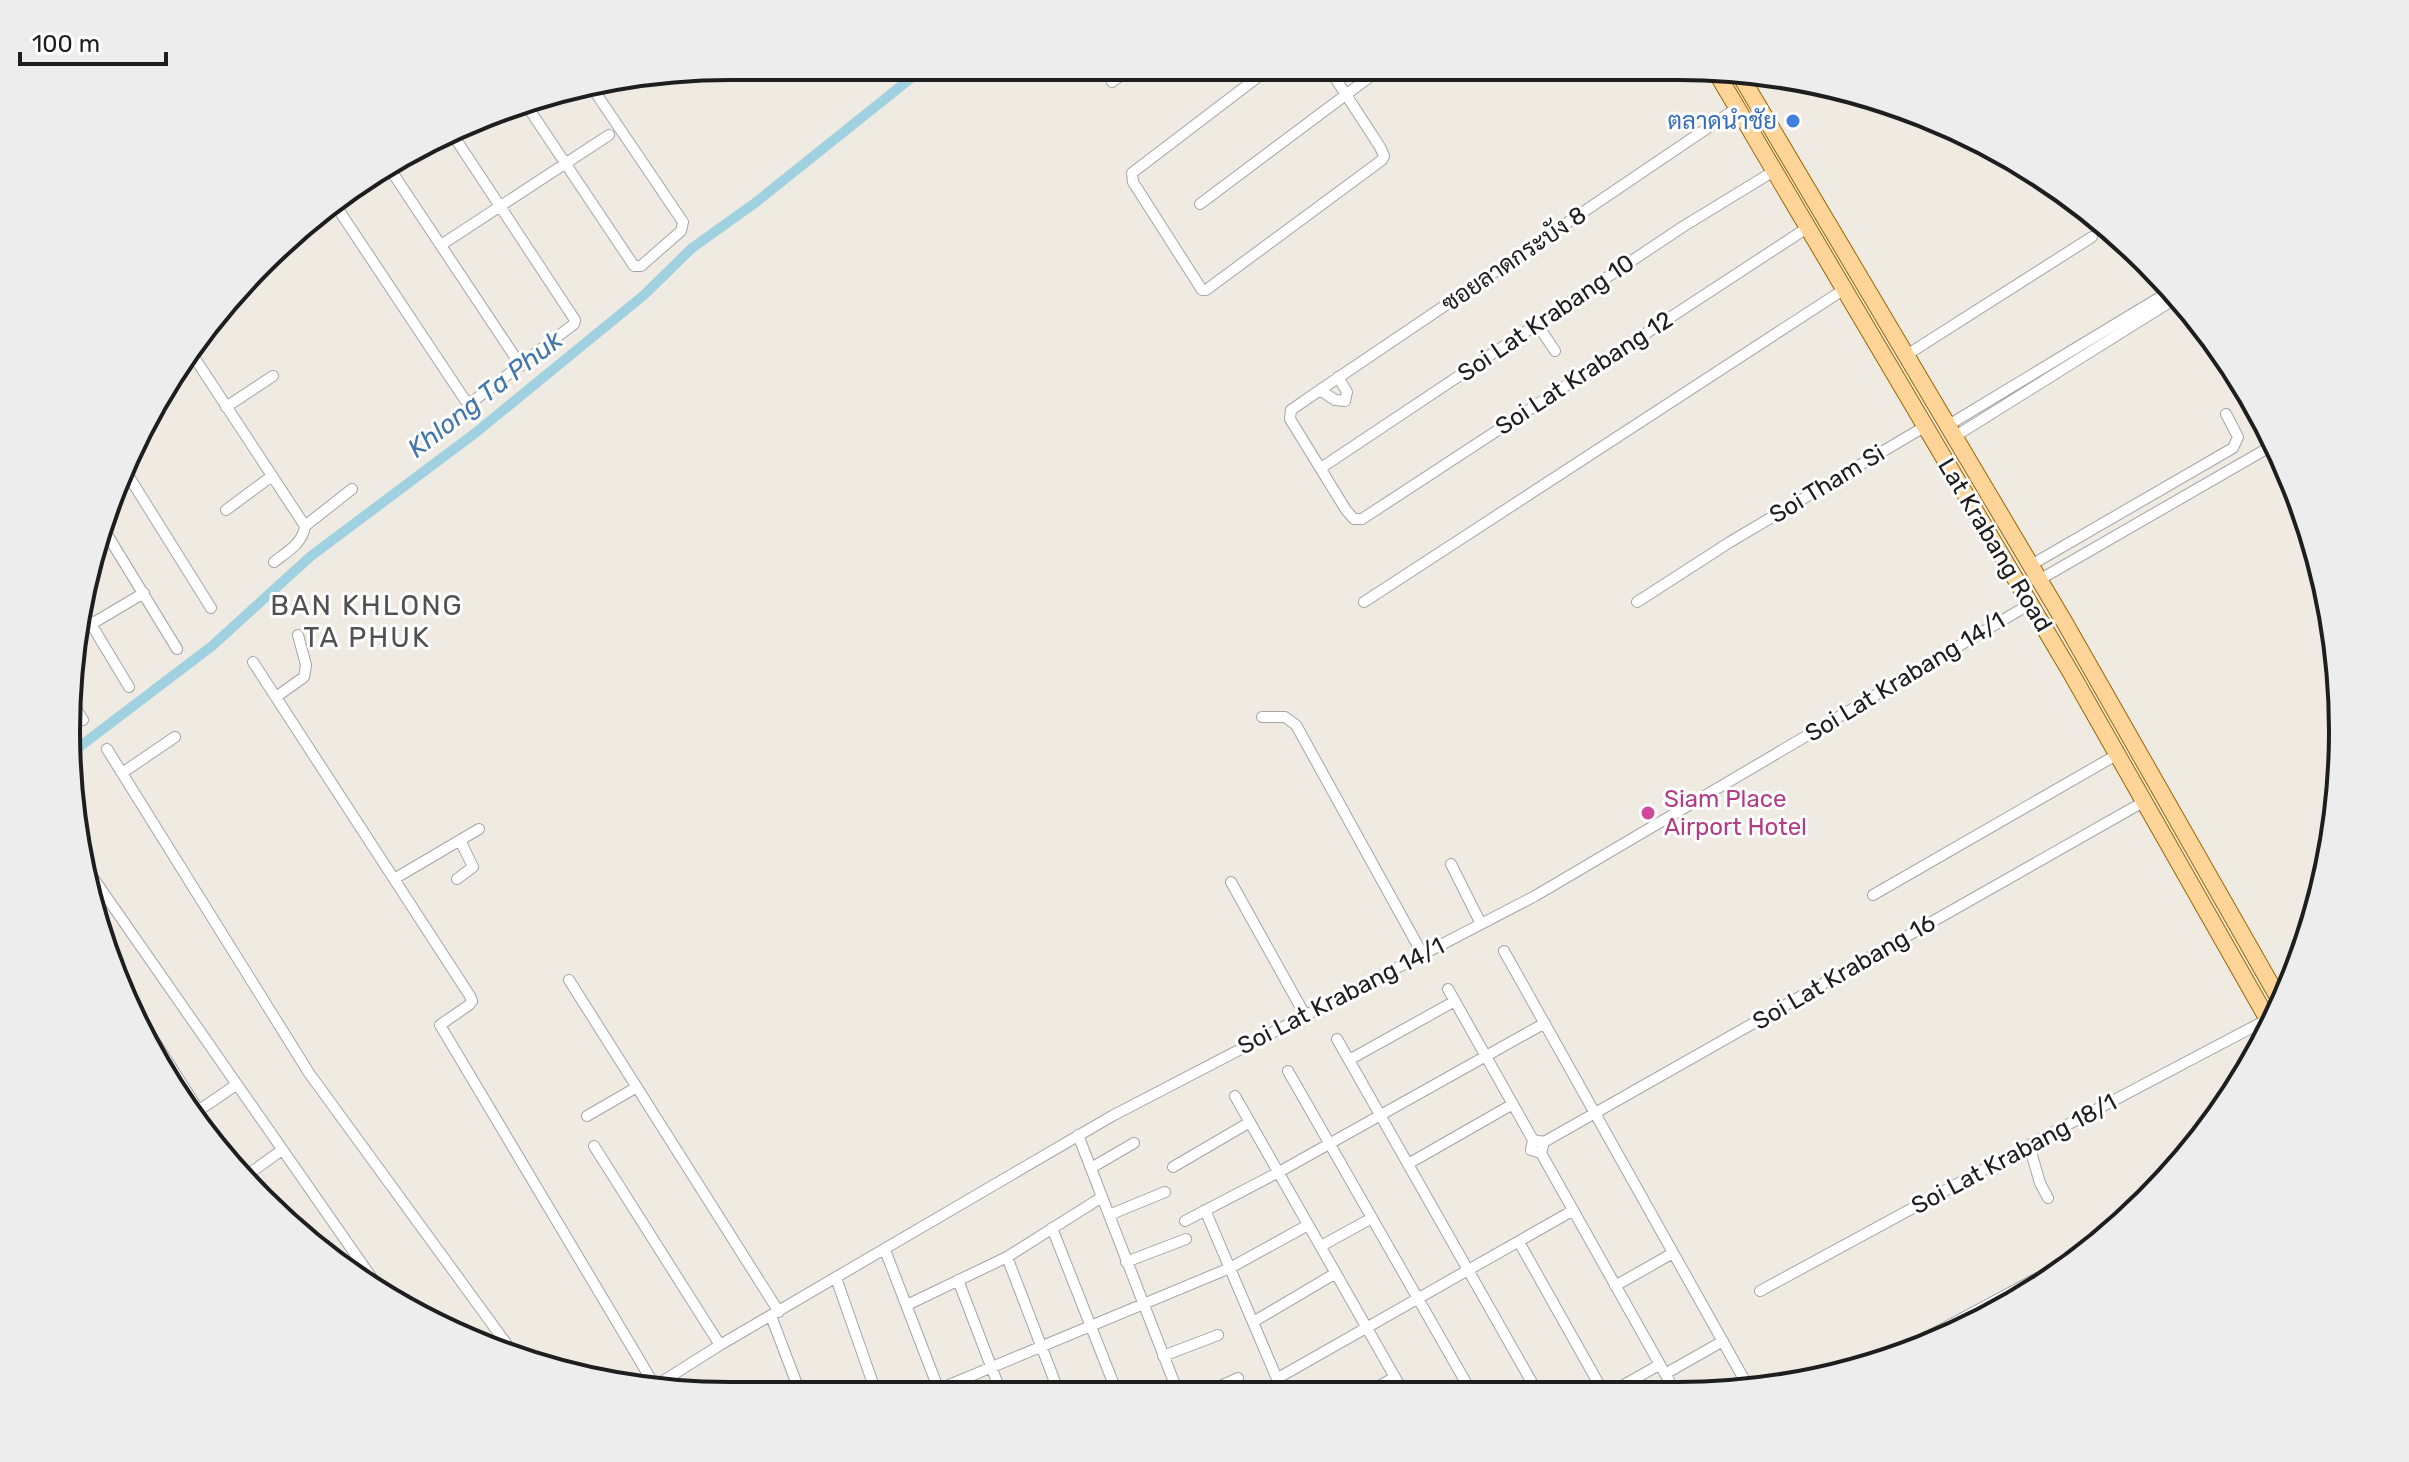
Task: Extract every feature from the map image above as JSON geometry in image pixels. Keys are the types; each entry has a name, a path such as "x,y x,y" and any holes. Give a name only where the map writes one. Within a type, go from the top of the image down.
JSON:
{"main road":[{"name":"Lat Krabang Road","path":"1721,81 2118,754 2265,1013"},
{"name":"Lat Krabang Road","path":"1745,84 2035,572 2274,991"},
{"path":"1930,438 1951,432"}],"street":[{"path":"1254,80 1134,171 1132,177 1199,287 1206,290 1382,160 1384,156 1380,147 1336,80"},
{"path":"1200,204 1365,80"},
{"path":"531,112 634,266 645,264 681,231 683,222 597,95"},
{"name":"ซอยลาดกระบัง 8","path":"1321,468 1290,419 1291,410 1737,108"},
{"path":"441,245 609,135"},
{"path":"340,212 465,400 472,402 574,324 575,320 457,141"},
{"name":"Soi Lat Krabang 10","path":"1321,468 1684,226 1774,171"},
{"path":"394,174 521,366"},
{"name":"Soi Lat Krabang 12","path":"1321,468 1351,517 1362,519 1807,228"},
{"path":"1905,356 2092,237"},
{"path":"1364,602 1843,290"},
{"path":"1951,432 2038,370 2163,297"},
{"path":"2152,306 2166,301"},
{"path":"1951,432 2044,380 2123,323"},
{"path":"1537,324 1555,351"},
{"path":"196,361 305,526"},
{"path":"2038,370 2044,380"},
{"path":"226,407 273,376"},
{"path":"1320,390 1335,400 1345,401 1348,395 1338,377"},
{"path":"2035,572 2233,448 2238,437 2226,414"},
{"name":"Soi Tham Si","path":"1637,602 1730,542 1930,438"},
{"path":"2035,572 2265,450"},
{"path":"226,510 272,476"},
{"path":"131,480 211,608"},
{"path":"274,562 298,542 305,526 352,489"},
{"path":"110,539 177,649"},
{"path":"90,620 144,593"},
{"name":"Soi Lat Krabang 14/1","path":"667,1379 1078,1135 1187,1075 1535,896 2030,604"},
{"path":"89,627 129,687"},
{"path":"276,697 304,677 306,665 298,635"},
{"path":"253,662 472,1001 440,1025 648,1376"},
{"path":"80,716 83,720"},
{"path":"1262,717 1285,717 1296,725 1423,955"},
{"path":"122,773 175,737"},
{"path":"107,749 309,1073 504,1340"},
{"path":"1873,895 2118,754"},
{"name":"Soi Lat Krabang 16","path":"1539,1145 2145,801"},
{"path":"394,879 479,829"},
{"path":"457,879 473,867 460,840"},
{"path":"1451,864 1481,924"},
{"path":"1231,882 1305,1015"},
{"path":"99,887 366,1270"},
{"path":"1504,951 1744,1378"},
{"path":"569,980 775,1314 797,1382"},
{"path":"1448,989 1539,1145 1572,1211 1670,1382"},
{"path":"1349,1060 1455,1001"},
{"path":"1185,1221 1545,1023"},
{"name":"Soi Lat Krabang 18/1","path":"1760,1291 2029,1145 2257,1029"},
{"path":"1337,1039 1532,1382"},
{"path":"1288,1071 1466,1382"},
{"path":"202,1109 236,1085"},
{"path":"587,1116 637,1087"},
{"path":"1235,1096 1398,1382"},
{"path":"1408,1164 1513,1104"},
{"path":"1173,1167 1250,1122"},
{"path":"1078,1135 1174,1382"},
{"path":"1091,1168 1134,1143"},
{"path":"2029,1145 2040,1183 2048,1198"},
{"path":"594,1146 720,1345"},
{"path":"253,1171 282,1150"},
{"path":"1109,1215 1165,1192"},
{"path":"907,1305 1007,1257 1102,1197"},
{"path":"1205,1210 1279,1382"},
{"path":"1278,1378 1572,1211"},
{"path":"1321,1246 1372,1218"},
{"path":"960,1382 1230,1268 1308,1225"},
{"path":"1052,1228 1113,1382"},
{"path":"1126,1262 1186,1239"},
{"path":"1519,1242 1599,1382"},
{"path":"885,1250 936,1382"},
{"path":"1615,1286 1673,1253"},
{"path":"1007,1257 1055,1382"},
{"path":"1253,1322 1336,1273"},
{"path":"836,1278 872,1382"},
{"path":"958,1280 996,1382"},
{"path":"1163,1356 1218,1335"},
{"path":"1634,1382 1723,1341"},
{"path":"1386,1382 1395,1377"},
{"path":"1229,1382 1238,1378"}],"waterway":[{"name":"Khlong Ta Phuk","path":"80,746 212,646 311,556 474,434 644,295 692,248 755,203 909,80"}],"place":[{"name":"ตลาดนำชัย","path":"1793,121"},
{"name":"Siam Place Airport Hotel","path":"1648,813"}],"district":[{"name":"BAN KHLONG TA PHUK","path":"367,621"}]}
